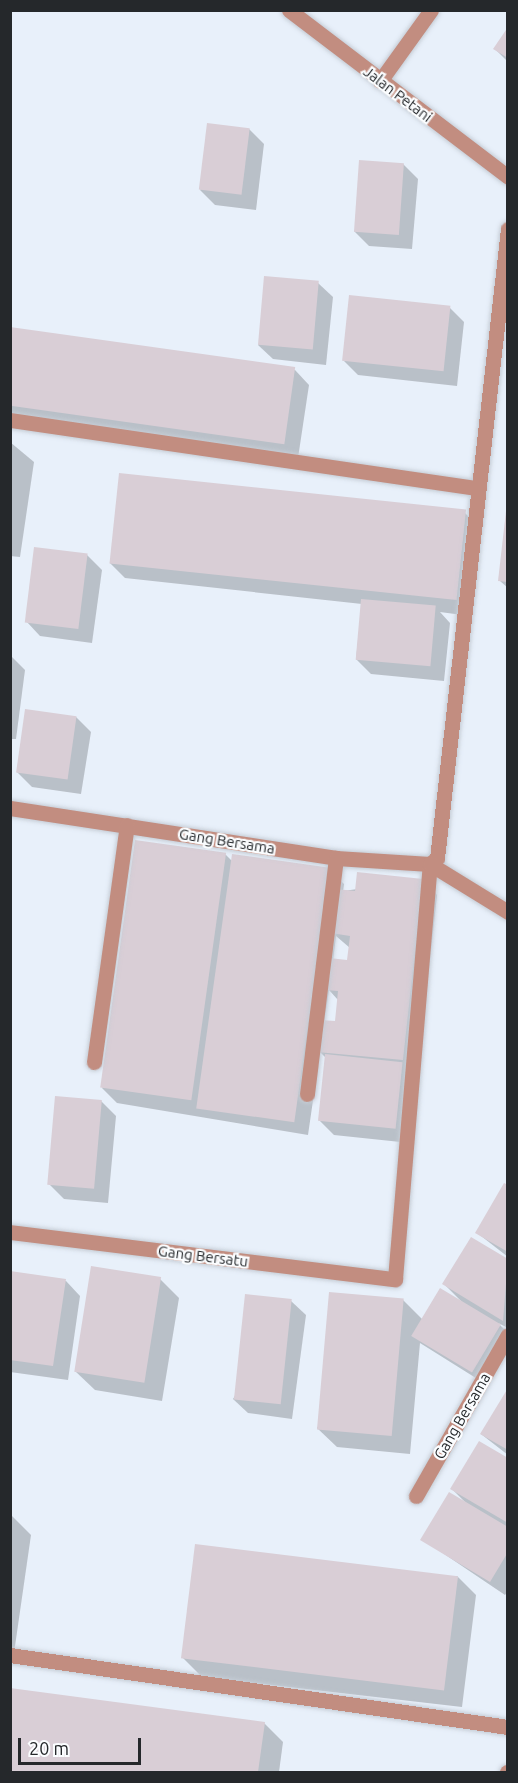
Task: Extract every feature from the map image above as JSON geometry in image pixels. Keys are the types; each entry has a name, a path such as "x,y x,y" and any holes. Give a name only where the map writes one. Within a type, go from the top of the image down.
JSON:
{"street":[{"name":"Jalan Petani","path":"289,10 507,177"},
{"path":"380,81 431,10"},
{"path":"507,230 502,246 478,488 434,858 507,912"},
{"path":"10,420 478,488"},
{"name":"Gang Bersama","path":"10,808 336,858 434,858"},
{"path":"94,1062 127,825"},
{"path":"307,1094 336,858"},
{"name":"Gang Bersatu","path":"10,1232 395,1279 434,858"},
{"name":"Gang Bersama","path":"416,1496 507,1335"},
{"path":"10,1655 507,1727"}],"building":[{"path":"508,27 508,58 493,49"},
{"path":"207,123 250,128 242,195 199,190"},
{"path":"359,160 404,163 399,235 354,232"},
{"path":"264,276 319,281 313,350 258,345"},
{"path":"349,295 450,306 444,371 342,361"},
{"path":"10,327 295,367 284,444 10,406"},
{"path":"119,473 466,509 457,600 109,564"},
{"path":"506,511 508,511 508,582 498,581"},
{"path":"34,547 88,554 78,629 25,622"},
{"path":"361,599 436,606 430,666 356,660"},
{"path":"25,709 76,716 68,780 16,772"},
{"path":"135,840 226,853 191,1100 100,1088"},
{"path":"232,854 330,868 294,1122 196,1108"},
{"path":"357,872 423,879 403,1060 317,1052 320,1020 335,1021 338,991 326,990 329,958 347,960 350,936 331,933 336,889 355,891"},
{"path":"325,1054 403,1062 396,1129 318,1121"},
{"path":"55,1096 102,1100 94,1189 47,1185"},
{"path":"504,1183 508,1185 508,1252 475,1233"},
{"path":"471,1237 508,1259 503,1321 442,1284"},
{"path":"91,1266 161,1277 144,1383 74,1372"},
{"path":"10,1271 66,1279 53,1366 10,1360"},
{"path":"440,1288 501,1325 472,1373 411,1336"},
{"path":"329,1292 404,1299 392,1436 317,1429"},
{"path":"245,1294 292,1299 281,1404 234,1399"},
{"path":"508,1388 508,1450 480,1434"},
{"path":"479,1441 508,1458 508,1523 450,1489"},
{"path":"449,1492 508,1527 508,1552 490,1582 420,1540"},
{"path":"195,1544 458,1576 444,1690 181,1658"},
{"path":"10,1688 265,1722 258,1772 10,1772"}]}
